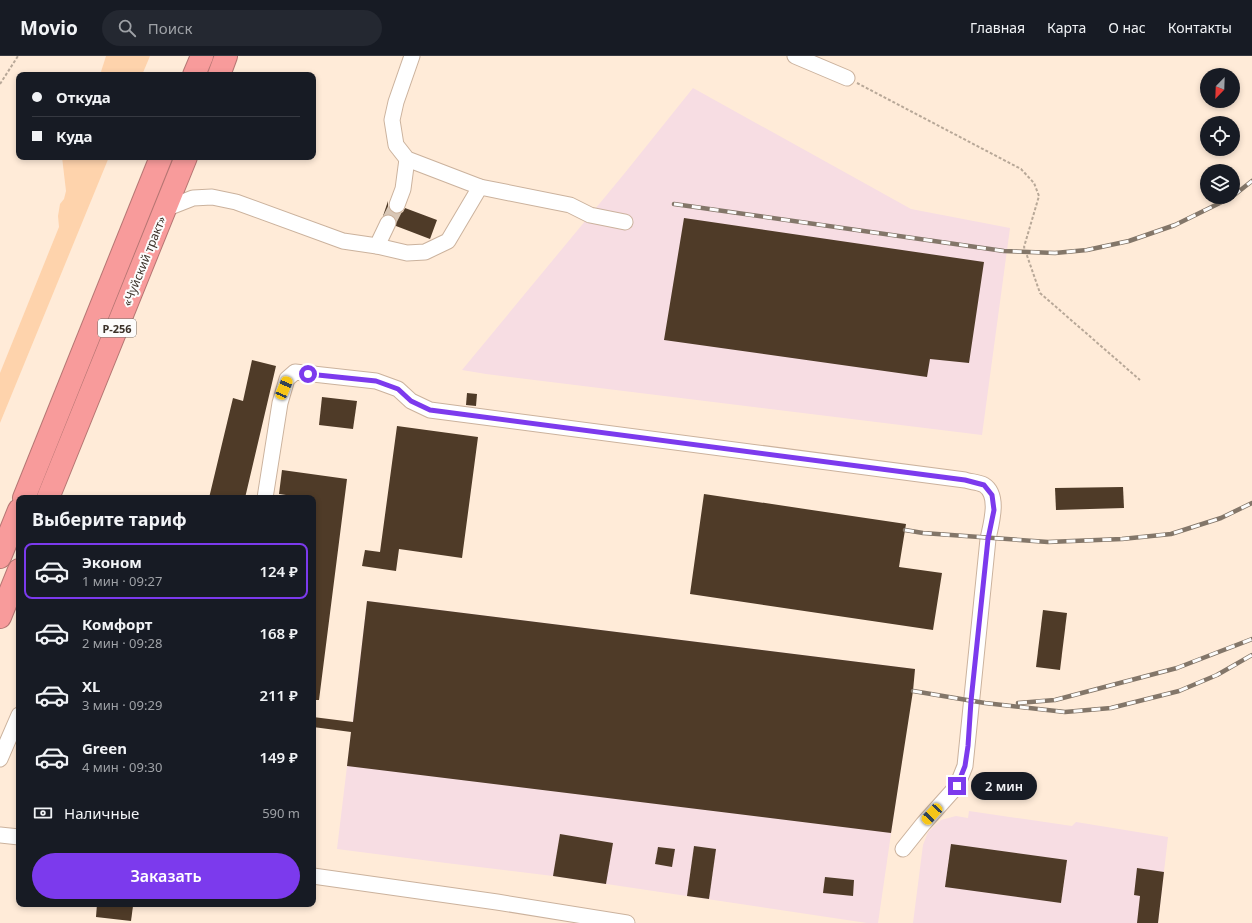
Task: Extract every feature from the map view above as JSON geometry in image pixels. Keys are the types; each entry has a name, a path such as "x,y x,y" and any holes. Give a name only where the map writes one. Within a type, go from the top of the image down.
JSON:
{"highway":[{"path":"195,72 202,56"},
{"path":"219,72 226,56"},
{"name":"«Чуйский тракт»","path":"25,495 160,160"},
{"name":"«Чуйский тракт»","path":"49,495 185,160"},
{"path":"0,557 16,517"},
{"path":"0,617 16,577"}],"street":[{"path":"412,56 396,102 392,120 396,145 407,158 480,187 570,206 590,214 625,222"},
{"path":"795,56 847,78"},
{"path":"397,205 403,188 407,158"},
{"path":"165,209 193,198 212,197 236,202 343,241 408,252 425,252 448,241 480,187"},
{"path":"377,246 388,223"},
{"path":"265,495 280,403 288,379 295,372 376,381 398,389 411,401 430,410 965,480 984,485 992,495 994,510 988,539 965,766 957,786 903,848"},
{"path":"0,759 16,722"},
{"path":"0,835 16,837"},
{"path":"316,876 497,902 626,923"}],"path":[{"path":"0,84 18,56"},
{"path":"847,78 1021,169 1030,178 1034,183 1039,196 1024,247 1040,293 1140,380"}],"shaded area":[{"path":"106,56 150,56 143,72 101,72"},
{"path":"693,88 911,209 1010,228 982,435 462,370"},
{"path":"62,160 108,160 0,423 0,373 59,227 58,216 60,204 64,199 66,191"},
{"path":"367,601 915,669 878,923 867,923 553,876 337,849"},
{"path":"969,811 1072,826 1076,822 1168,837 1158,923 913,923 923,845 928,832 941,820 956,816 968,818"}],"building":[{"path":"388,201 388,207 393,213 399,214 403,212 405,208 437,220 430,239 396,226 396,218 392,215 387,214 383,216"},
{"path":"684,218 984,262 969,363 930,359 927,377 664,340"},
{"path":"252,360 276,366 246,495 210,495 233,398 243,401"},
{"path":"467,393 477,394 476,406 466,405"},
{"path":"322,397 357,401 353,429 319,425"},
{"path":"397,426 478,437 462,558 399,549 396,571 362,566 365,550 380,552"},
{"path":"282,470 347,479 319,700 316,700 316,495 279,494"},
{"path":"1123,487 1124,508 1056,510 1055,488"},
{"path":"704,494 906,524 899,567 942,573 933,630 690,594"},
{"path":"367,601 915,669 913,691 891,833 347,766 351,732 316,727 316,717 353,722"},
{"path":"1043,610 1067,613 1060,670 1036,667"},
{"path":"560,834 613,843 606,884 553,876"},
{"path":"951,844 1067,860 1061,903 945,887"},
{"path":"694,846 716,849 709,899 687,896"},
{"path":"658,847 675,849 672,867 655,864"},
{"path":"1137,868 1164,872 1158,923 1137,923 1140,896 1134,895"},
{"path":"825,877 854,880 853,896 823,893"},
{"path":"97,907 133,907 131,921 96,917"}],"tunnel":[{"path":"388,223 397,205"}],"railway":[{"path":"1240,190 1252,181"},
{"path":"674,204 1004,251 1055,253 1087,250 1129,241 1175,225 1218,204"},
{"path":"905,530 923,533 1048,542 1122,539 1171,534 1221,518 1252,503"},
{"path":"1018,703 1055,700 1177,668 1252,639"},
{"path":"913,691 985,703 1065,712 1111,708 1179,691 1217,675 1252,655"}],"route":[{"path":"308,374 376,381 398,389 411,401 430,410 965,480 984,485 992,495 994,510 988,539 971,701 968,746 965,766 957,786"}]}
